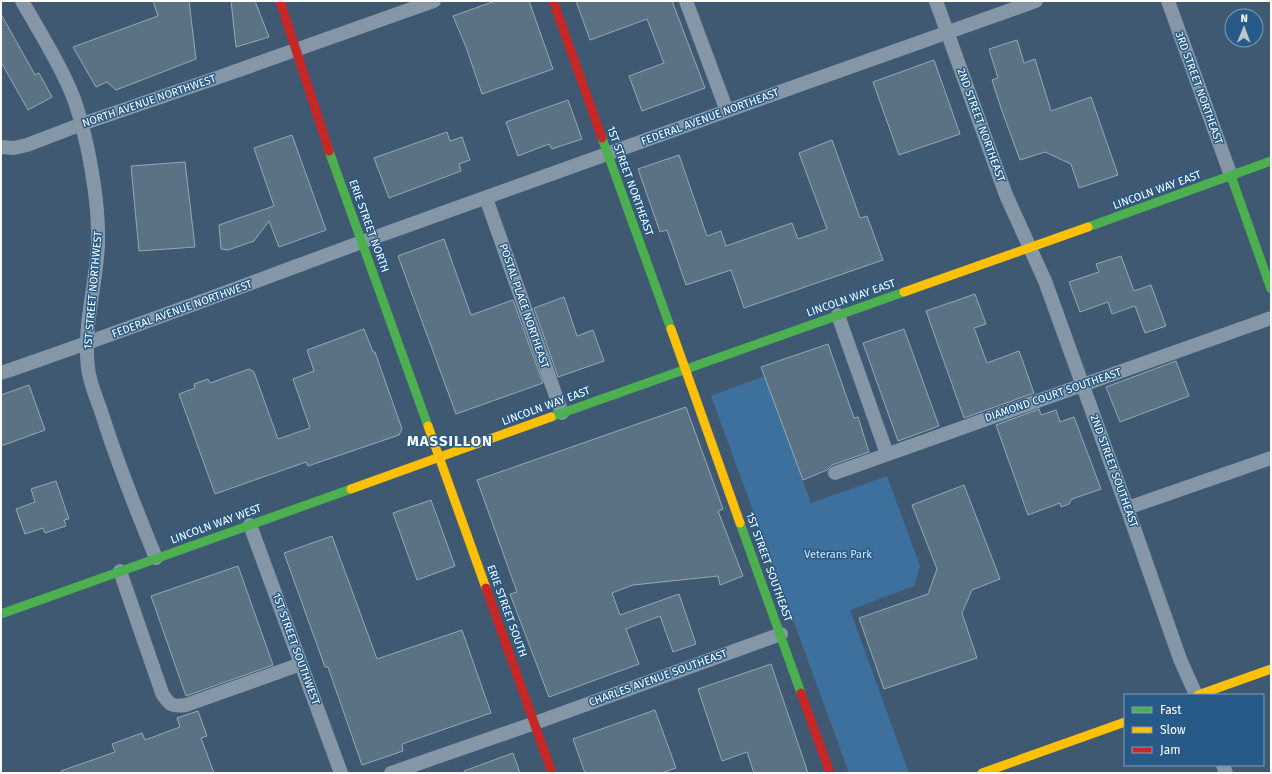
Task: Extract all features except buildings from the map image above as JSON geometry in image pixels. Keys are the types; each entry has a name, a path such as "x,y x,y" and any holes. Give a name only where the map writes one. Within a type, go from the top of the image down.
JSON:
{"main road":[{"name":"ERIE STREET NORTH","path":"280,1 334,164 440,457"},
{"name":"1ST STREET NORTHEAST","path":"552,1 686,370"},
{"name":"LINCOLN WAY EAST","path":"440,457 1271,161"},
{"path":"1230,176 1271,289"},
{"name":"1ST STREET SOUTHEAST","path":"686,370 830,773"},
{"name":"LINCOLN WAY WEST","path":"1,614 440,457"},
{"name":"ERIE STREET SOUTH","path":"440,457 552,773"},
{"path":"1200,694 1271,669"},
{"path":"982,773 1124,722"}],"street":[{"name":"1ST STREET NORTHWEST","path":"22,1 64,75 73,95 82,124 92,172 98,224 96,259 88,320 88,369 109,438 130,495 156,558"},
{"name":"NORTH AVENUE NORTHWEST","path":"1,147 14,148 26,145 434,1"},
{"path":"686,1 727,111"},
{"name":"2ND STREET NORTHEAST","path":"936,1 1006,195 1030,248"},
{"name":"FEDERAL AVENUE NORTHEAST","path":"362,242 1036,1"},
{"name":"3RD STREET NORTHEAST","path":"1168,1 1230,176"},
{"name":"POSTAL PLACE NORTHEAST","path":"486,198 562,413"},
{"name":"FEDERAL AVENUE NORTHWEST","path":"1,373 362,242"},
{"name":"2ND STREET SOUTHEAST","path":"1030,248 1045,281 1083,385 1180,659 1197,694"},
{"path":"838,316 887,454"},
{"name":"DIAMOND COURT SOUTHEAST","path":"835,473 1271,318"},
{"path":"1127,508 1271,458"},
{"name":"1ST STREET SOUTHWEST","path":"250,525 341,773"},
{"path":"120,571 162,692 166,700 171,705 177,707 186,705 302,664"},
{"name":"CHARLES AVENUE SOUTHEAST","path":"391,773 535,723 781,634"}],"green space":[{"name":"Veterans Park","path":"765,376 811,503 887,476 920,566 914,586 850,610 909,773 849,773 711,396"}],"traffic: fast":[{"path":"602,138 671,329"},
{"path":"329,151 428,426"},
{"path":"1088,227 1271,161"},
{"path":"1231,176 1271,289"},
{"path":"551,417 904,292"},
{"path":"1,614 351,489"},
{"path":"740,523 801,693"}],"traffic: slow":[{"path":"904,292 1088,227"},
{"path":"671,329 740,523"},
{"path":"351,489 551,417"},
{"path":"428,426 486,588"},
{"path":"1201,694 1271,669"},
{"path":"982,773 1124,722"}],"traffic: jam":[{"path":"280,1 329,151"},
{"path":"553,1 602,138"},
{"path":"486,588 552,773"},
{"path":"801,693 830,773"}],"district":[{"name":"MASSILLON","path":"450,441"}]}
